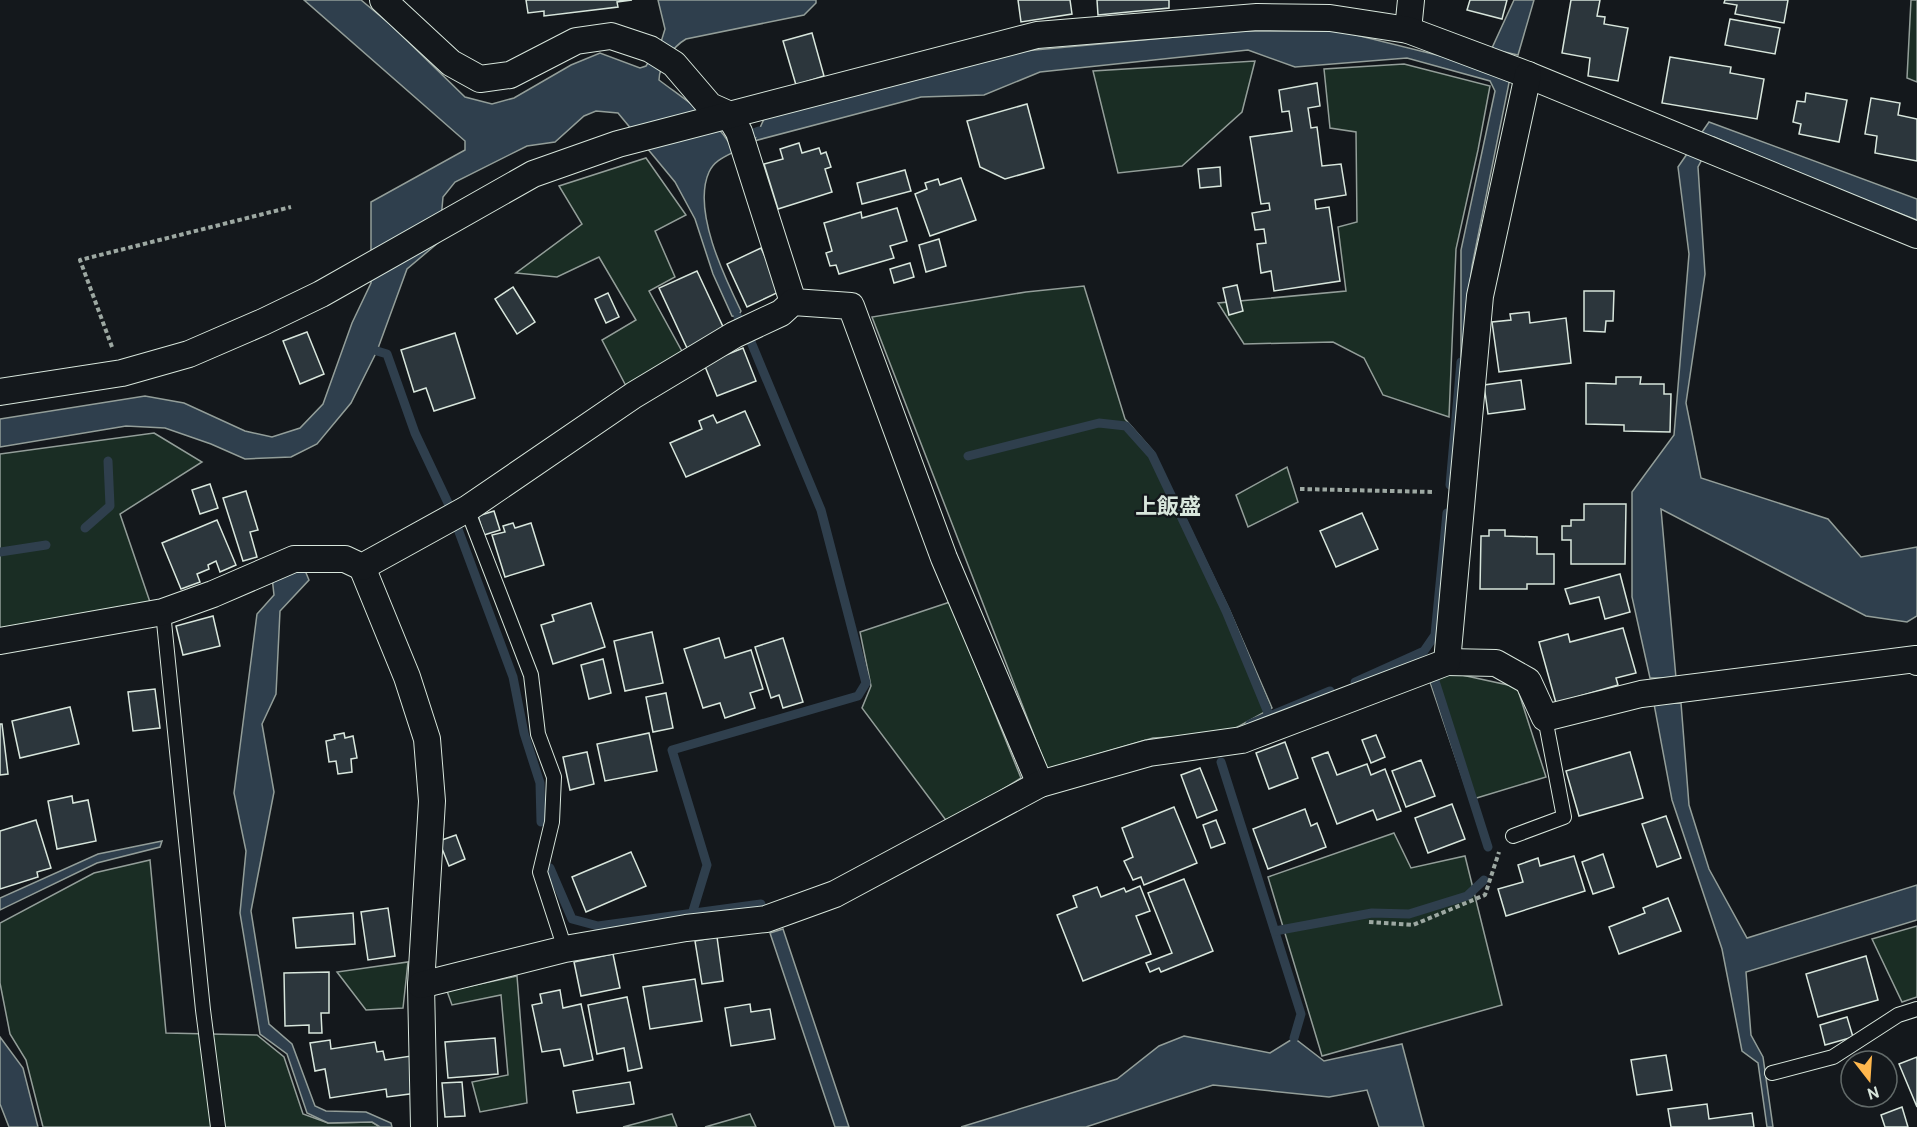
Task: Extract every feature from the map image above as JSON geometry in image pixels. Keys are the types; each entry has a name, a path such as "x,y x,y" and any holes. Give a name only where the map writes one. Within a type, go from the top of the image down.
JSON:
{"street":[{"path":"383,0 451,63 480,79 510,75 576,40 611,36 650,49 674,64 710,106 737,131 793,302"},
{"path":"1408,30 1411,0"},
{"path":"0,392 122,373 189,354 263,322 362,271 533,174 618,144 737,131 1037,35 1257,17 1330,18 1408,30 1507,67 1917,235"},
{"path":"1447,662 1480,296 1507,67"},
{"path":"362,567 458,514 634,395 742,330 781,312 793,302 851,306 944,558 1040,784"},
{"path":"0,640 163,612 213,594 294,559 345,559 362,567 407,677 427,739 432,801 421,985 424,1127"},
{"path":"421,985 566,949 686,928 766,919 835,894 1040,784 1149,753 1242,740 1447,662 1496,663 1528,681 1545,718 1641,694 1916,659 1917,662"}],"lane":[{"path":"458,514 531,675 538,734 554,777 552,822 540,872 566,949"},
{"path":"163,612 203,1010 218,1127"},
{"path":"1513,836 1564,817 1545,718"},
{"path":"1772,1073 1833,1057 1898,1015 1917,1009"}],"path":[{"path":"122,373 81,261 291,207"},
{"path":"1300,489 1462,492"},
{"path":"1369,922 1413,925 1485,895 1500,850 1513,836"}],"green space":[{"path":"1911,0 1917,0 1917,82 1907,78"},
{"path":"1255,61 1242,112 1182,166 1118,173 1093,71"},
{"path":"1404,64 1490,86 1456,249 1449,417 1383,395 1364,358 1333,342 1244,344 1218,303 1346,291 1338,227 1357,222 1356,132 1330,128 1324,69"},
{"path":"646,158 686,215 655,231 675,277 649,291 684,355 626,386 602,340 636,320 599,257 557,277 516,273 582,224 559,186"},
{"path":"1084,286 1125,419 1153,451 1229,609 1272,708 1225,734 1153,738 1047,769 872,317 1026,292"},
{"path":"154,433 202,462 120,514 151,605 0,629 0,454"},
{"path":"1287,467 1298,502 1248,527 1236,495"},
{"path":"950,602 1021,778 948,823 862,708 871,686 860,632"},
{"path":"1448,672 1517,687 1546,777 1470,800 1429,679"},
{"path":"1394,833 1411,868 1465,856 1502,1005 1322,1056 1268,877"},
{"path":"150,860 166,1033 257,1035 284,1057 303,1114 328,1123 372,1122 380,1127 43,1127 26,1060 10,1034 0,983 0,923 94,873"},
{"path":"1917,926 1917,997 1902,1002 1872,939"},
{"path":"408,962 403,1008 366,1010 337,972"},
{"path":"517,976 527,1103 480,1112 472,1082 508,1075 501,995 452,1005 447,991"},
{"path":"672,1114 677,1127 623,1127"},
{"path":"750,1114 756,1127 705,1127"}],"water":[{"path":"304,0 361,0 391,25 465,97 492,104 514,98 571,65 600,53 640,68 646,66 661,42 665,29 658,0 816,0 816,3 804,15 686,39 668,56 660,74 659,80 690,103 720,130 734,152 711,168 705,187 704,205 712,243 741,311 738,317 732,316 713,274 695,219 675,182 618,113 596,111 584,116 555,142 527,146 455,182 443,197 439,242 407,269 377,351 351,403 317,444 291,457 245,459 165,428 126,426 0,447 0,419 145,396 184,403 245,431 272,437 300,428 323,404 352,323 371,283 371,202 465,150 465,141"},
{"path":"1514,0 1534,0 1518,55 1505,52 1496,71 1510,78 1472,266 1461,362 1461,250 1495,91 1490,81 1407,58 1295,67 1248,50 1040,72 984,95 921,97 754,141 764,119 1013,52 1240,31 1340,31 1485,67 1498,51 1492,48"},
{"path":"1709,122 1917,199 1917,220 1841,191 1714,137 1698,167 1705,274 1686,403 1701,478 1828,519 1861,557 1917,547 1917,616 1907,622 1866,616 1661,509 1676,678 1650,678 1632,597 1632,492 1674,435 1689,254 1678,167"},
{"path":"304,568 309,580 280,611 276,694 262,724 274,792 251,911 269,1024 292,1044 315,1106 326,1111 366,1112 391,1123 392,1127 380,1127 372,1122 328,1123 307,1113 287,1054 260,1034 240,913 246,851 234,793 257,614 274,595 272,577"},
{"path":"1681,703 1689,805 1709,869 1747,938 1917,885 1917,920 1746,972 1751,1035 1763,1057 1773,1127 1767,1127 1758,1063 1742,1051 1722,949 1672,800 1654,704"},
{"path":"162,841 160,847 97,863 0,910 0,898 98,854"},
{"path":"783,929 849,1127 835,1127 770,933"},
{"path":"1184,1036 1270,1053 1294,1038 1324,1061 1402,1044 1424,1127 1379,1127 1367,1090 1329,1097 1213,1085 1086,1127 961,1127 1117,1079 1159,1046"},
{"path":"0,1037 23,1068 38,1127 9,1127 0,1104"}],"building":[{"path":"526,0 632,0 617,2 618,7 544,16 544,11 528,13"},
{"path":"1018,0 1070,0 1072,14 1021,22"},
{"path":"1097,0 1169,0 1169,8 1098,15"},
{"path":"1470,0 1507,0 1502,19 1467,10"},
{"path":"1571,0 1600,0 1597,16 1605,17 1604,24 1628,28 1618,81 1588,76 1590,58 1562,53"},
{"path":"1725,0 1788,0 1784,23 1735,14 1737,5 1724,3"},
{"path":"1730,19 1780,28 1775,54 1725,45"},
{"path":"812,33 824,76 796,85 783,41"},
{"path":"1670,57 1731,67 1730,73 1764,79 1757,119 1662,103"},
{"path":"1317,83 1320,106 1308,108 1311,128 1317,127 1322,166 1341,164 1346,195 1315,200 1316,209 1329,207 1340,281 1274,291 1271,271 1261,273 1257,244 1266,243 1264,229 1255,230 1252,213 1270,210 1269,203 1261,204 1250,137 1292,131 1289,111 1282,112 1279,90"},
{"path":"1806,93 1847,100 1839,142 1799,134 1801,124 1793,122 1797,101 1805,102"},
{"path":"1871,98 1900,103 1898,115 1917,119 1917,161 1875,153 1877,136 1865,134"},
{"path":"1027,104 1044,168 1005,179 980,167 967,121"},
{"path":"799,143 802,153 819,148 821,154 826,152 831,167 825,169 832,192 778,209 764,164 783,159 780,149"},
{"path":"1220,167 1221,186 1200,188 1198,169"},
{"path":"905,170 911,191 862,204 857,183"},
{"path":"961,178 976,220 930,236 915,194 927,189 925,183 938,179 940,185"},
{"path":"897,208 907,241 890,246 894,258 839,274 836,265 830,266 826,253 832,251 824,223 861,212 862,218"},
{"path":"939,239 946,266 926,272 919,245"},
{"path":"761,248 781,291 747,307 727,264"},
{"path":"910,263 914,277 894,283 890,269"},
{"path":"697,271 725,331 687,348 659,288"},
{"path":"1237,285 1243,311 1229,315 1223,288"},
{"path":"513,287 535,322 517,334 495,299"},
{"path":"1584,291 1614,291 1613,321 1606,321 1605,332 1584,331"},
{"path":"608,293 619,317 606,323 595,299"},
{"path":"1529,312 1530,323 1566,318 1571,363 1499,372 1492,322 1511,320 1510,314"},
{"path":"307,332 324,374 300,384 283,341"},
{"path":"455,333 475,398 434,411 426,388 414,392 401,350"},
{"path":"743,348 756,381 717,396 704,364"},
{"path":"1616,377 1641,377 1640,384 1664,384 1664,394 1671,394 1670,432 1624,431 1624,425 1586,424 1586,383 1616,384"},
{"path":"1521,380 1525,409 1488,414 1484,385"},
{"path":"745,411 760,445 686,477 670,443 702,429 699,421 713,415 717,423"},
{"path":"210,484 218,508 200,514 192,490"},
{"path":"246,491 258,530 250,532 257,557 243,561 223,498"},
{"path":"1584,504 1626,504 1625,564 1571,564 1571,540 1562,540 1562,526 1571,526 1571,520 1584,520"},
{"path":"494,511 500,530 484,535 478,516"},
{"path":"1362,513 1378,549 1336,567 1320,531"},
{"path":"217,520 236,565 220,572 216,561 208,565 209,569 197,574 200,582 181,589 162,543"},
{"path":"513,523 515,528 531,523 544,565 505,577 492,535 505,532 503,526"},
{"path":"1489,530 1505,530 1505,536 1537,537 1537,554 1554,554 1554,584 1527,584 1527,589 1480,589 1481,536 1489,536"},
{"path":"1620,574 1630,612 1605,619 1599,597 1570,604 1565,589"},
{"path":"591,603 605,647 553,664 541,625 554,621 552,615"},
{"path":"213,616 220,646 183,655 176,626"},
{"path":"1623,628 1636,673 1616,678 1618,685 1556,703 1539,642 1568,634 1570,642"},
{"path":"652,632 663,683 625,691 614,641"},
{"path":"719,638 725,658 751,650 763,689 750,693 755,708 725,718 720,703 703,708 684,649"},
{"path":"783,638 803,702 783,708 779,695 771,698 755,647"},
{"path":"603,659 611,693 589,699 581,665"},
{"path":"155,689 160,728 133,731 128,692"},
{"path":"666,693 673,728 653,732 646,697"},
{"path":"70,707 79,744 20,758 12,721"},
{"path":"0,724 2,724 8,774 0,775"},
{"path":"344,733 345,738 353,736 357,758 351,759 352,772 338,774 336,761 329,762 326,741 335,739 334,735"},
{"path":"649,733 657,771 605,781 597,744"},
{"path":"1376,735 1385,757 1371,763 1362,740"},
{"path":"1285,742 1298,778 1269,789 1256,753"},
{"path":"587,752 594,784 570,790 563,757"},
{"path":"1328,752 1337,775 1367,764 1371,775 1385,769 1401,811 1377,820 1373,810 1337,824 1312,758"},
{"path":"1630,752 1643,798 1579,816 1566,771"},
{"path":"1421,760 1435,796 1406,807 1392,771"},
{"path":"1200,768 1217,810 1197,818 1181,775"},
{"path":"72,796 73,803 88,800 96,841 57,849 48,801"},
{"path":"1452,804 1465,839 1428,853 1415,818"},
{"path":"1174,807 1197,863 1144,885 1141,877 1133,880 1124,861 1133,857 1122,828"},
{"path":"1305,809 1311,826 1317,823 1326,847 1268,869 1253,829"},
{"path":"1666,816 1681,858 1657,867 1642,824"},
{"path":"36,820 51,868 37,872 38,877 0,889 0,831"},
{"path":"1216,820 1225,843 1211,848 1203,825"},
{"path":"456,835 465,859 449,866 439,841"},
{"path":"631,852 646,886 586,912 572,877"},
{"path":"1603,854 1614,887 1593,894 1582,862"},
{"path":"1574,856 1585,891 1506,916 1498,889 1523,882 1518,865 1538,858 1540,866"},
{"path":"1184,879 1213,951 1161,972 1159,968 1150,972 1146,963 1172,953 1148,893"},
{"path":"1140,886 1150,911 1136,916 1151,954 1083,981 1057,915 1077,907 1073,896 1097,887 1101,897 1124,888 1126,892"},
{"path":"1668,898 1681,931 1619,954 1609,927 1645,913 1643,908"},
{"path":"388,908 395,956 368,960 361,912"},
{"path":"353,913 355,944 296,948 293,918"},
{"path":"717,937 723,981 702,984 695,941"},
{"path":"613,954 620,988 581,996 574,962"},
{"path":"1866,956 1878,1000 1818,1017 1806,974"},
{"path":"329,972 329,1013 321,1013 322,1033 309,1033 309,1025 285,1026 284,973"},
{"path":"695,979 702,1021 650,1029 643,987"},
{"path":"560,990 563,1008 581,1004 593,1060 564,1066 560,1049 542,1052 532,1005 542,1003 540,994"},
{"path":"627,997 642,1068 628,1071 624,1048 597,1054 588,1005"},
{"path":"750,1004 751,1012 770,1009 775,1039 731,1046 725,1008"},
{"path":"1847,1017 1853,1037 1825,1045 1820,1025"},
{"path":"495,1038 498,1074 448,1078 445,1042"},
{"path":"330,1040 331,1049 375,1042 377,1052 383,1051 385,1060 411,1056 417,1093 387,1097 386,1089 330,1098 325,1069 315,1071 310,1043"},
{"path":"1666,1055 1672,1090 1637,1095 1631,1060"},
{"path":"1917,1057 1917,1107 1899,1064"},
{"path":"462,1082 465,1116 445,1117 442,1083"},
{"path":"630,1082 634,1104 577,1113 573,1091"},
{"path":"1707,1104 1709,1119 1752,1113 1754,1127 1671,1127 1668,1109"},
{"path":"1902,1107 1908,1127 1885,1127 1881,1115"}],"waterway":[{"path":"741,138 759,131"},
{"path":"692,914 707,865 672,750 858,696 866,683 821,510 751,342 738,317"},
{"path":"377,351 387,354 415,433 449,505 513,677 524,733 540,783 541,822"},
{"path":"1450,485 1461,362"},
{"path":"968,456 1099,423 1126,426 1152,455 1226,611 1269,715"},
{"path":"85,528 110,506 108,461"},
{"path":"1355,682 1424,651 1435,635 1447,513"},
{"path":"0,552 46,545"},
{"path":"1435,681 1488,847"},
{"path":"1250,724 1330,691"},
{"path":"1221,762 1301,1014 1294,1038"},
{"path":"550,868 572,919 598,926 761,904"},
{"path":"1275,931 1372,913 1409,914 1467,896 1484,880"}],"district":[{"name":"上飯盛","path":"1168,506"}]}
